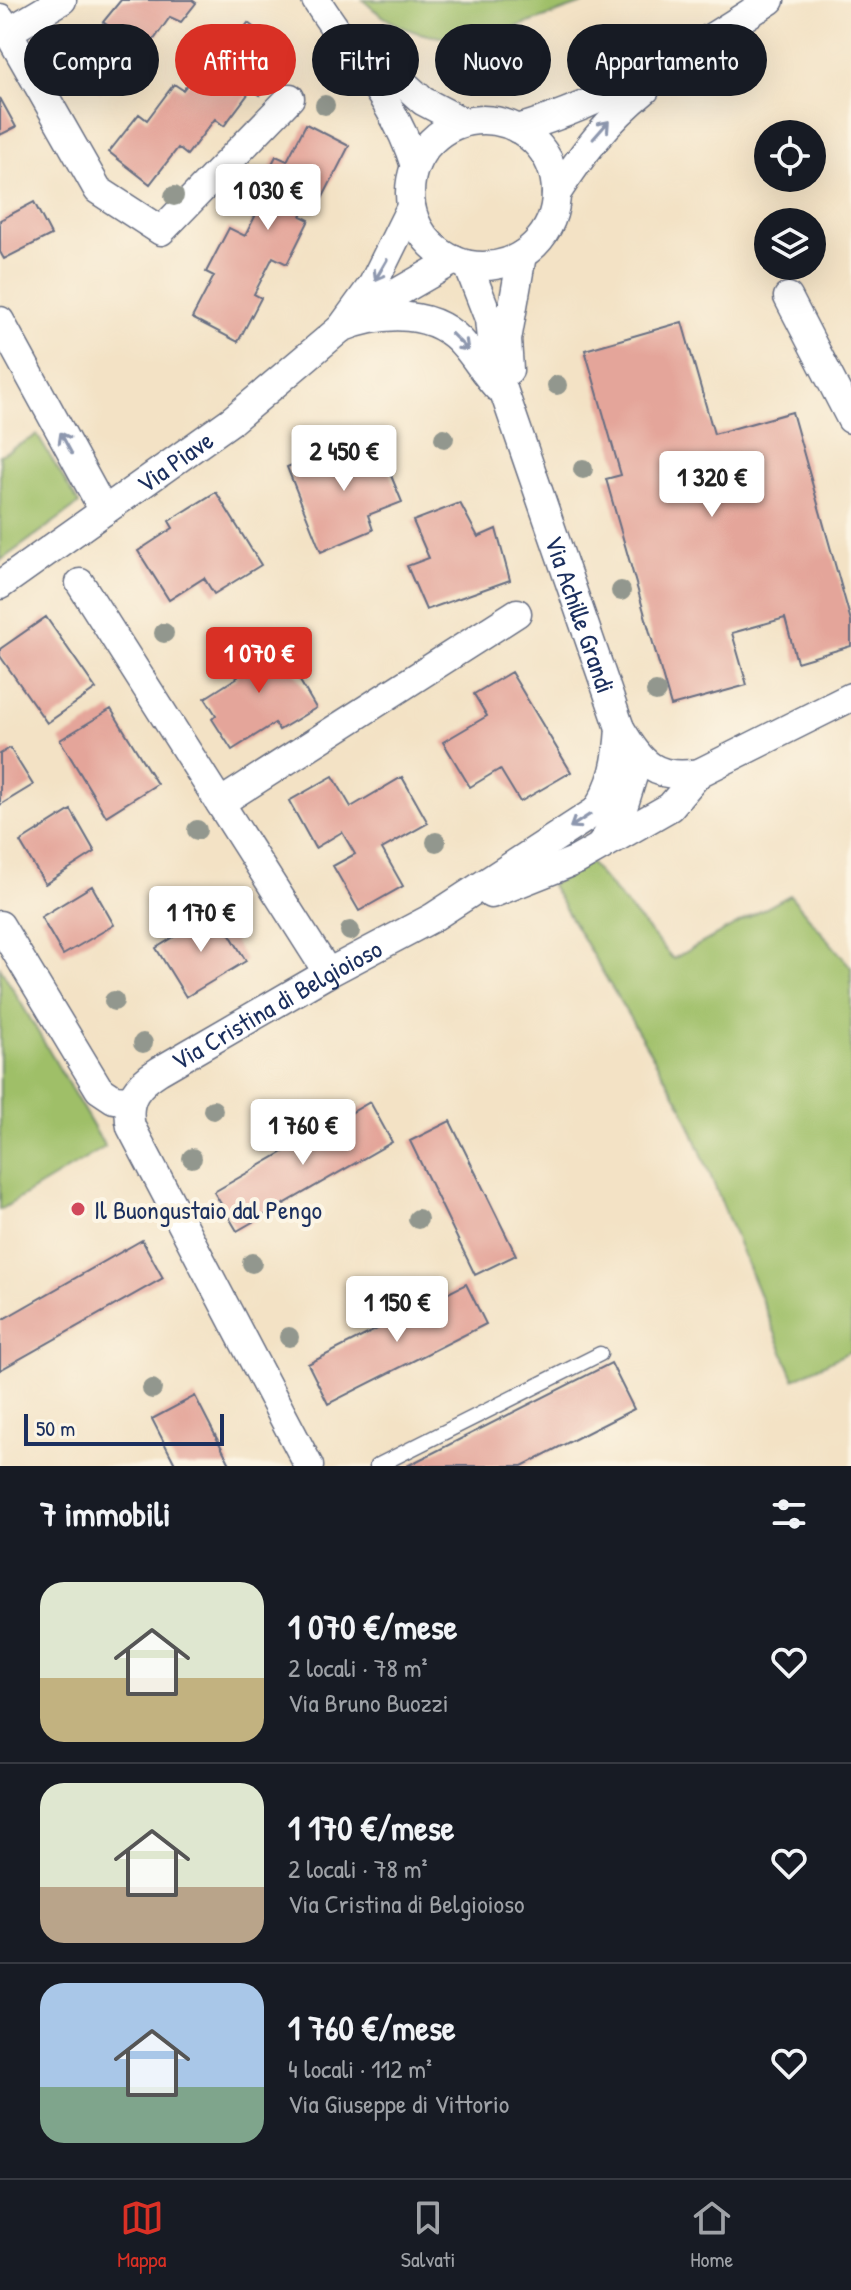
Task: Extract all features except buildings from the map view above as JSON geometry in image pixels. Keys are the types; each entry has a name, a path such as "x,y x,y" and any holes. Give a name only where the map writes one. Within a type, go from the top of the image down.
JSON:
{"street":[{"path":"62,0 4,25 98,190 161,231 290,98"},
{"path":"319,0 389,73 423,101 463,122"},
{"path":"319,0 352,56 386,98 407,138 415,166"},
{"path":"734,24 770,0"},
{"path":"518,129 569,114 605,96"},
{"path":"411,207 424,236 461,262 495,265 522,255 548,225 556,194 585,149 612,117 638,96"},
{"path":"415,166 439,135 463,122 492,120 518,129 545,154 556,194"},
{"name":"Via Piave","path":"0,585 231,421 351,324 411,207 415,166"},
{"name":"Via Achille Grandi","path":"511,403 507,340 522,255"},
{"path":"351,324 388,298 461,262"},
{"name":"Via Achille Grandi","path":"461,262 482,295 493,360 511,403 620,728 638,758"},
{"path":"788,297 851,419"},
{"name":"Via Achille Grandi","path":"351,324 409,317 438,322 465,345 511,403"},
{"path":"0,321 104,511"},
{"path":"80,583 328,973"},
{"path":"220,803 517,613"},
{"path":"599,848 621,814 638,758 653,769 674,777 699,773 851,697"},
{"name":"Via Cristina di Belgioioso","path":"432,918 596,811 609,791 617,762 620,728"},
{"name":"Via Cristina di Belgioioso","path":"130,1100 140,1083 328,973 432,918 599,848 670,807 699,773"},
{"path":"0,925 99,1089 114,1099 130,1100 131,1127 309,1466"}],"lane":[{"path":"377,1466 600,1354"}],"green space":[{"path":"363,0 594,0 524,24 435,24 435,35 419,33 419,24 390,21"},
{"path":"37,435 79,504 0,561 0,455"},
{"path":"590,863 673,959 790,895 851,967 851,1351 794,1379 682,1106 551,885"},
{"path":"0,967 105,1147 0,1210"}],"place":[{"name":"Il Buongustaio dal Pengo","path":"78,1209"}]}
